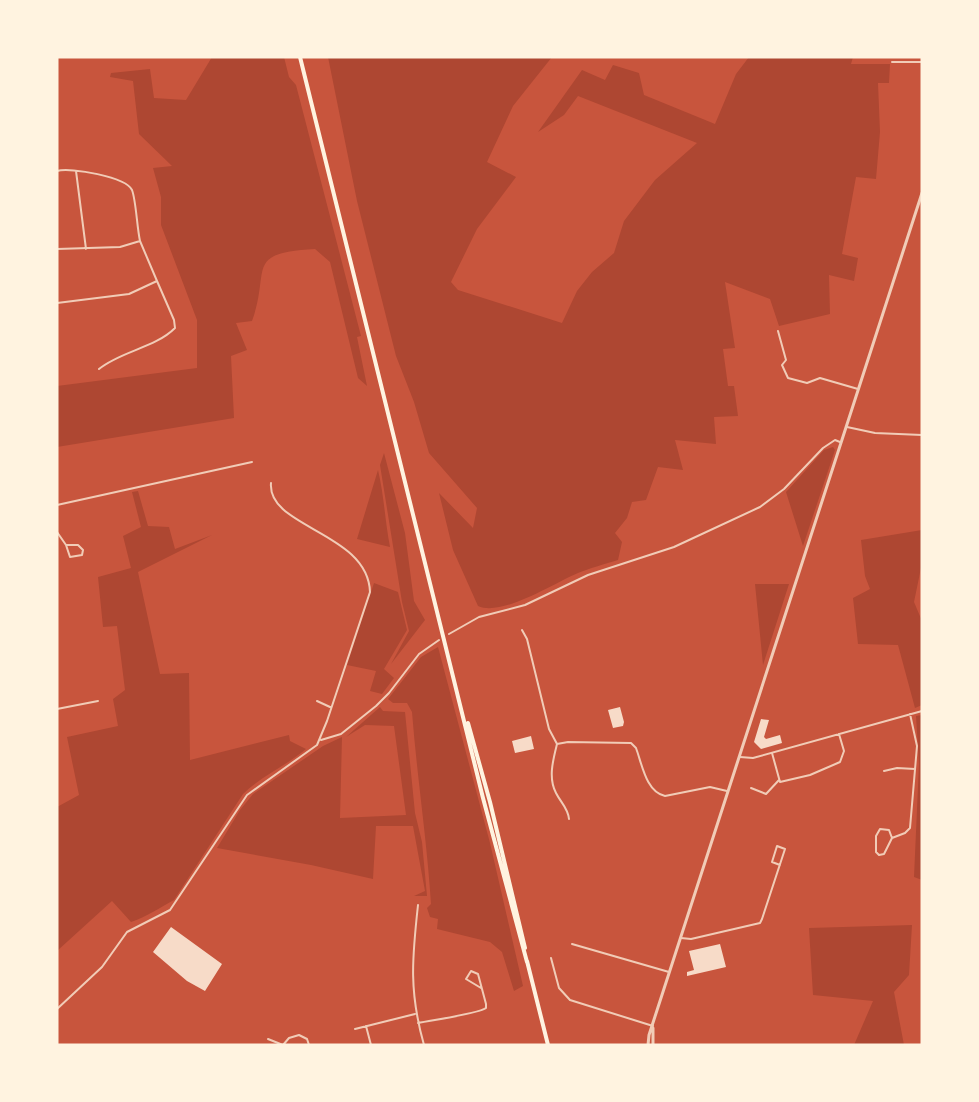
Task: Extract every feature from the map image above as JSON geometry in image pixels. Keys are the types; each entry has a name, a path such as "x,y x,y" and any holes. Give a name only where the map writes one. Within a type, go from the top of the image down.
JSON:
{"main road":[{"path":"300,57 460,700 490,802 548,1045"}],"street":[{"path":"892,62 922,62"},
{"path":"57,171 76,170 120,181 130,186 134,197 134,216 140,241 174,320 175,328 168,335 116,357 99,369"},
{"path":"76,170 86,249"},
{"path":"651,1045 649,1035 680,937 922,193"},
{"path":"57,249 120,247 140,241"},
{"path":"57,303 129,294 157,281"},
{"path":"778,331 786,360 782,365 788,378 807,383 820,378 859,390"},
{"path":"847,427 875,433 922,435"},
{"path":"449,634 479,617 525,605 588,575 651,556 741,516 776,495 823,448 835,440 842,443"},
{"path":"57,505 252,462"},
{"path":"271,483 280,508 352,552 368,579 370,592 330,707 321,740"},
{"path":"57,532 66,545 70,557 82,555 83,550 78,546 66,545"},
{"path":"522,630 527,639 549,729 557,744 551,774 553,786 568,811 569,819"},
{"path":"57,1009 102,968 127,932 170,910 247,795 287,769 321,740 341,734 376,706 419,654 439,640"},
{"path":"57,709 98,701"},
{"path":"317,701 330,707"},
{"path":"740,757 753,758 922,711"},
{"path":"892,838 889,830 880,830 876,836 876,852 879,855 884,854 892,838 905,833 910,828 917,741 910,714"},
{"path":"779,780 783,782 810,775 838,764 844,751 839,734"},
{"path":"557,744 568,742 631,743 636,748 651,789 658,794 665,796 710,787 728,792"},
{"path":"772,753 779,780"},
{"path":"884,771 897,768 915,769"},
{"path":"751,788 766,794 779,780"},
{"path":"680,937 691,939 760,923 780,865 785,849 777,846 772,862 780,865"},
{"path":"418,905 411,968 415,1014 424,1045"},
{"path":"572,944 669,972"},
{"path":"551,958 559,988 570,1000 653,1026"},
{"path":"418,1023 452,1015 479,1012 486,1004 482,988 478,974 474,971 468,973 468,982 482,988"},
{"path":"354,1029 415,1014"},
{"path":"366,1026 371,1045"},
{"path":"268,1039 283,1045 289,1038 298,1035 307,1039 309,1045"}],"shaded area":[{"path":"212,57 284,57 289,77 296,85 361,336 357,337 367,386 358,378 330,262 315,249 292,251 268,260 261,276 252,321 236,323 247,350 231,356 234,418 57,447 57,386 197,368 197,320 161,225 161,197 153,168 172,166 139,134 133,81 110,77 111,73 150,69 154,98 186,100"},
{"path":"328,57 552,57 513,106 487,162 516,177 477,229 451,282 458,290 562,323 577,291 592,272 614,253 624,221 655,180 697,143 578,96 564,115 538,132 582,70 605,80 613,65 639,73 644,95 715,124 736,74 749,57 853,57 851,64 890,64 889,83 878,83 880,132 876,179 856,177 842,254 858,258 854,281 829,275 830,314 779,326 770,299 725,282 735,348 723,349 728,386 734,386 738,416 714,417 716,444 675,440 683,470 658,467 646,500 632,502 627,518 615,533 622,542 618,560 578,573 514,603 488,608 478,606 453,550 439,493 473,528 477,508 429,453 414,402 396,356 357,201"},
{"path":"833,447 835,450 803,546 786,492 824,450"},
{"path":"384,453 405,533 414,601 425,620 391,664 409,631 402,602 380,465"},
{"path":"378,470 382,489 390,547 357,539"},
{"path":"138,491 148,526 169,527 175,549 212,535 138,572 160,674 189,673 190,760 289,735 290,741 306,749 243,794 174,900 131,922 112,901 57,951 57,807 79,795 67,737 118,726 113,699 125,690 117,626 103,627 98,577 131,568 123,536 141,527 132,492"},
{"path":"922,530 922,563 914,602 922,621 922,705 915,708 898,645 858,644 853,598 870,589 865,576 861,540"},
{"path":"374,583 398,592 407,630 384,669 394,678 382,694 370,691 376,671 347,665"},
{"path":"755,584 789,584 763,665"},
{"path":"438,647 490,843 523,986 514,991 502,952 490,942 437,929 438,919 430,917 427,908 431,904 412,712 407,703 393,703 388,699 421,657"},
{"path":"380,707 383,711 405,712 415,813 422,842 427,896 414,896 425,891 413,826 376,826 373,879 217,848 240,810 253,794 323,746 342,737 340,818 406,815 394,726 365,725 346,737"},
{"path":"922,715 922,880 914,877 919,764 916,716"},
{"path":"912,925 909,975 894,992 904,1045 854,1045 873,1001 813,995 809,928"}],"building":[{"path":"620,707 623,726 613,728 608,710"},
{"path":"761,719 769,720 764,737 766,739 780,735 782,743 761,749 754,742"},
{"path":"531,736 534,749 515,753 512,741"},
{"path":"171,927 222,964 205,991 187,981 153,952"},
{"path":"720,944 726,967 687,976 687,972 694,970 689,951"}]}
